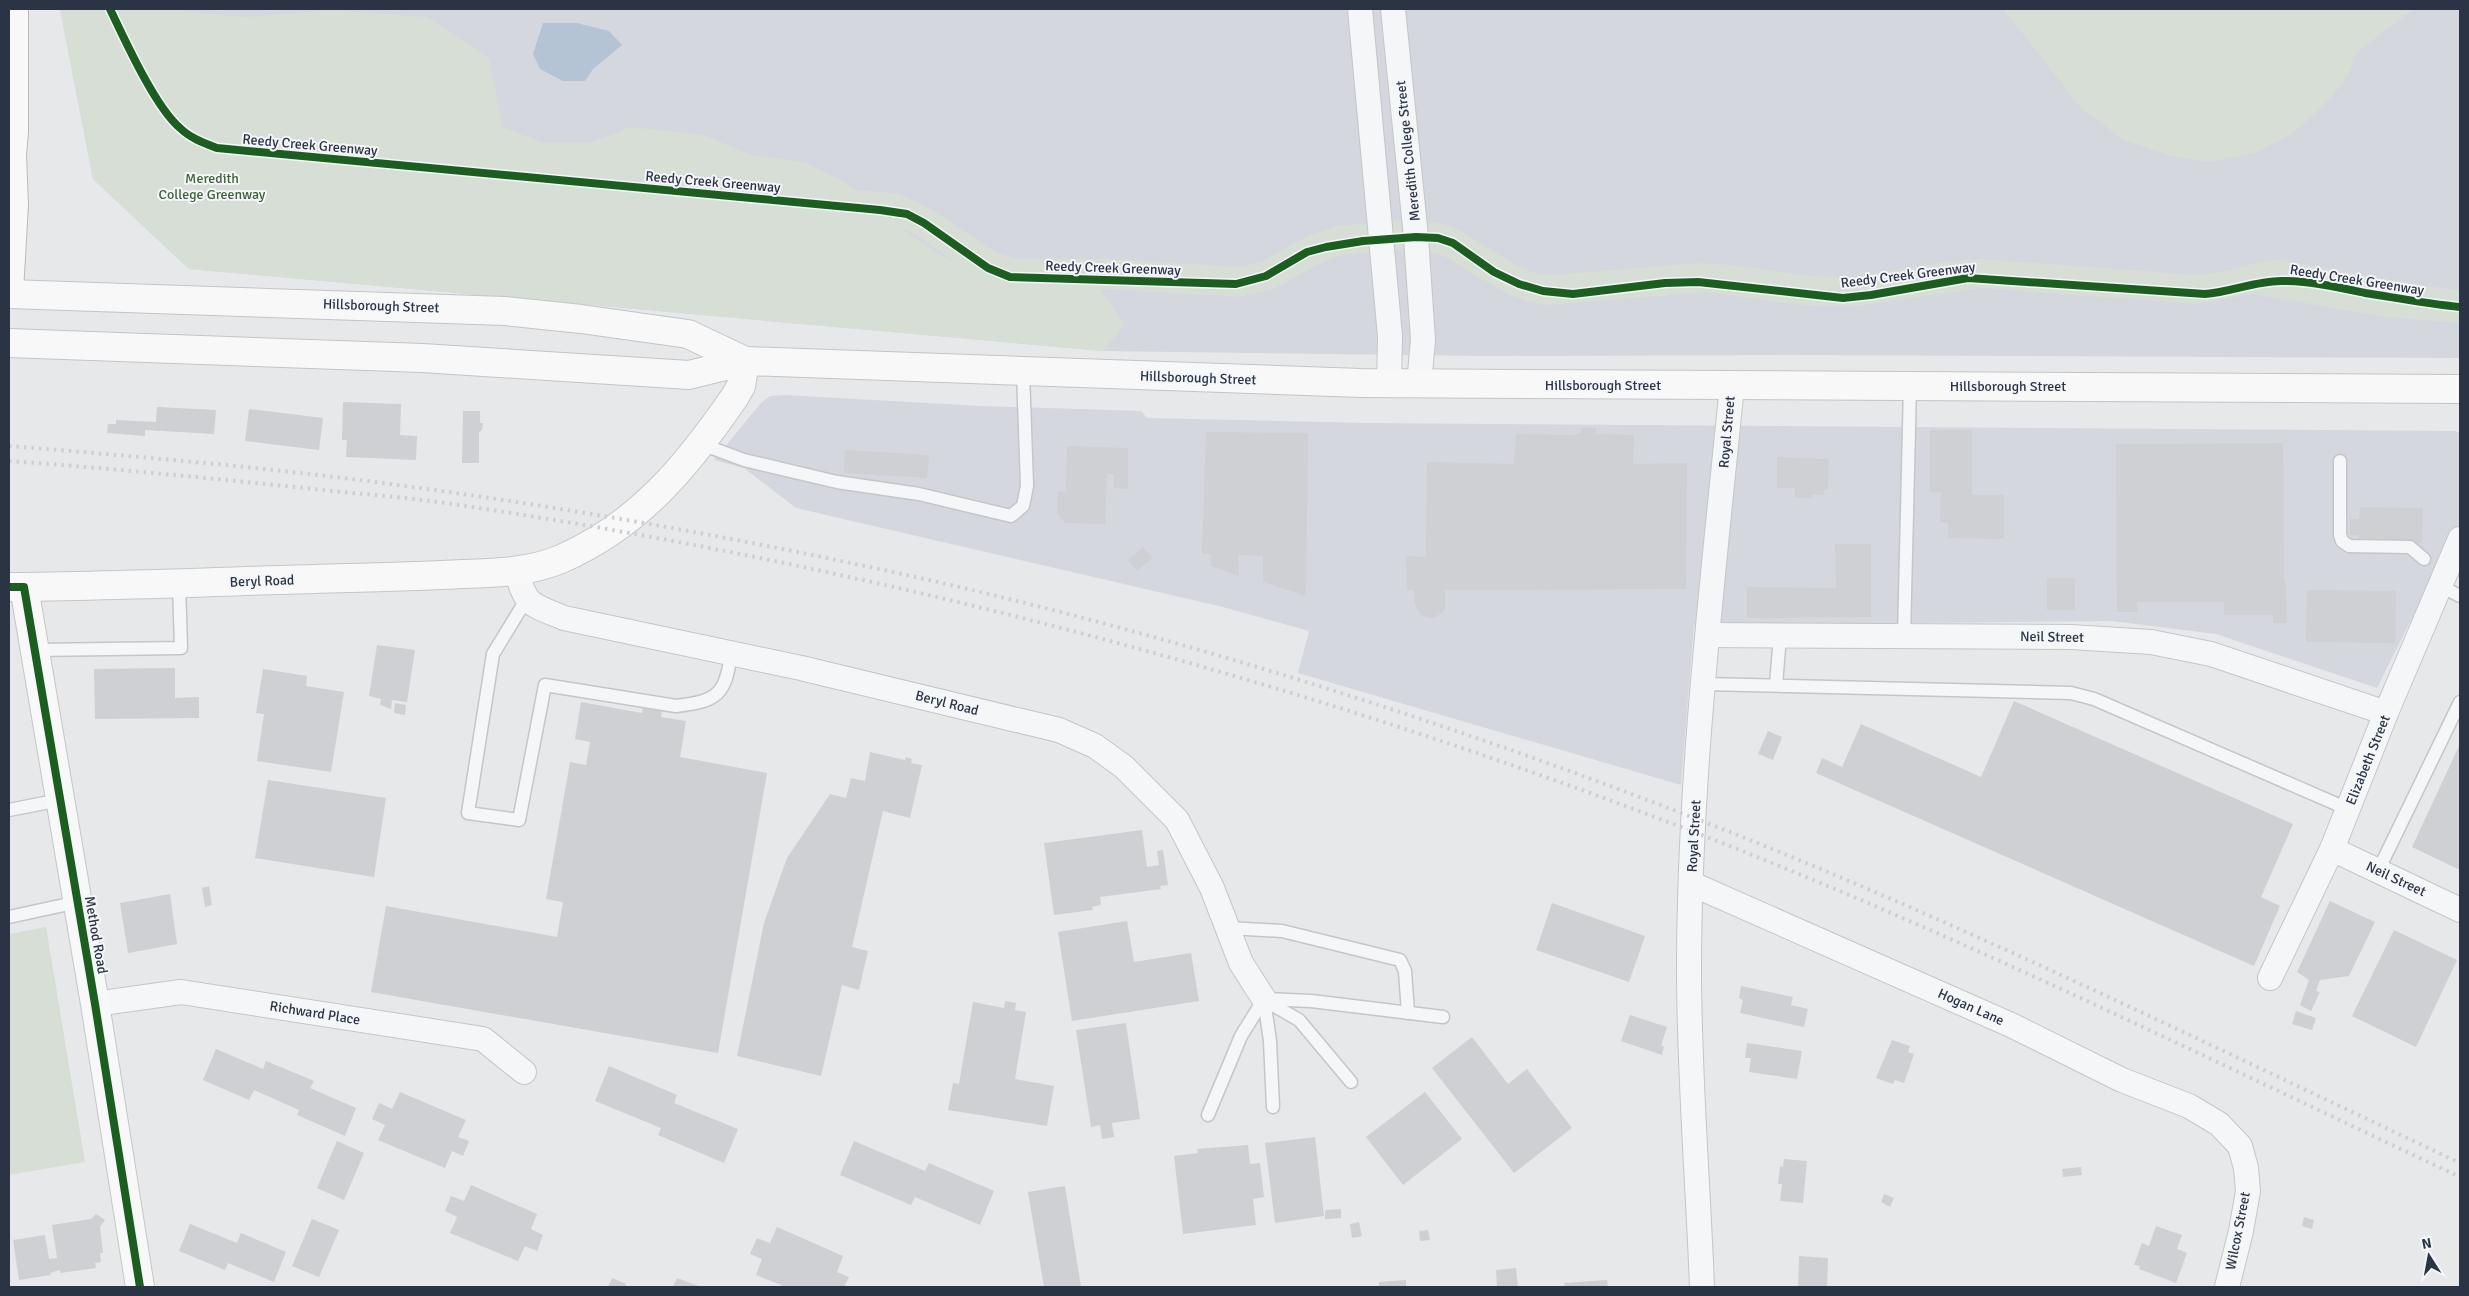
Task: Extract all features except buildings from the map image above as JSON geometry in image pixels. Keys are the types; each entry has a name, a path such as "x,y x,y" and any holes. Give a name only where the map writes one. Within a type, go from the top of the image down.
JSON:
{"main road":[{"path":"9,293 14,205 12,155 14,131 14,9"},
{"name":"Hillsborough Street","path":"9,293 385,305 514,312 581,318 688,334 745,361"},
{"name":"Hillsborough Street","path":"9,343 422,358 689,375 745,361 1418,384 2460,389"},
{"name":"Beryl Road","path":"16,587 440,576 516,571 545,565 569,555 633,516 677,475 702,444 734,398 741,386 745,361"},
{"name":"Method Road","path":"16,587 34,650 95,1004 140,1287"}],"street":[{"path":"1360,9 1390,336 1389,383"},
{"name":"Meredith College Street","path":"1393,9 1416,237 1422,340 1418,384"},
{"name":"Royal Street","path":"1702,1287 1689,970 1692,884 1704,684 1732,385"},
{"name":"Elizabeth Street","path":"2270,978 2332,849 2386,713 2450,591 2460,539"},
{"path":"516,571 526,600"},
{"name":"Beryl Road","path":"526,600 539,608 564,618 811,670 1059,730 1095,746 1124,767 1176,820 1195,852 1229,928 1241,963 1264,1000"},
{"name":"Neil Street","path":"1708,635 2071,637 2126,640 2181,647 2211,654 2386,713"},
{"name":"Neil Street","path":"2332,849 2460,910"},
{"name":"Hogan Lane","path":"1692,884 2011,1025 2122,1080 2189,1106 2219,1124 2240,1146"},
{"name":"Richward Place","path":"95,1004 181,992 483,1039 524,1072"},
{"name":"Wilcox Street","path":"2227,1287 2241,1231 2248,1191 2246,1168 2240,1146"}],"lane":[{"path":"702,444 744,460 828,480 919,494 1011,516 1023,506 1027,486 1023,372"},
{"path":"1904,636 1910,386"},
{"path":"2340,461 2340,535 2342,541 2349,546 2410,547 2424,559"},
{"path":"34,650 181,648 179,583"},
{"path":"526,600 493,654 468,813 519,820 545,685 676,706 696,704 714,698 725,683 731,654"},
{"path":"1776,685 1780,636"},
{"path":"1704,684 2071,693 2094,699 2348,809"},
{"path":"2378,871 2460,702"},
{"path":"9,810 60,800"},
{"path":"9,917 78,902"},
{"path":"1229,928 1282,931 1400,960 1405,971 1408,1013"},
{"path":"1264,1000 1311,1001 1443,1017"},
{"path":"1264,1000 1299,1020 1351,1082"},
{"path":"1264,1000 1270,1041 1273,1107"},
{"path":"1208,1115 1241,1036 1264,1000"}],"shaded area":[{"path":"60,9 2460,9 2460,358 1796,355 1486,356 1103,351 189,269 93,179"},
{"path":"784,395 981,406 1141,411 1147,418 1367,423 2455,431 2460,433 2460,578 2437,568 2377,688 2216,634 2112,621 1694,625 1681,785 1298,673 1309,631 1223,607 796,508 744,468 714,460 761,403 770,396"}],"green space":[{"name":"Meredith College Greenway","path":"60,9 182,9 186,12 246,17 331,10 427,17 489,58 503,127 544,143 589,143 631,127 704,135 751,155 804,162 845,182 854,190 894,193 907,197 932,210 995,252 1019,259 1109,259 1239,267 1263,261 1304,238 1336,226 1414,219 1443,224 1458,229 1519,267 1541,275 1699,263 1732,265 1811,276 1850,278 1945,262 1981,259 2197,275 2222,272 2265,261 2281,260 2418,285 2460,290 2460,323 2386,317 2252,294 2195,304 1980,288 1852,307 1807,306 1706,292 1550,305 1535,303 1507,294 1442,255 1416,248 1342,255 1319,264 1274,289 1241,297 1100,289 1125,325 1103,351 189,269 93,179","holes":["897,226 915,234 957,263 941,255"]},
{"path":"2003,9 2414,9 2356,53 2350,72 2335,93 2316,113 2290,135 2256,153 2209,162 2170,156 2124,140 2081,108"},
{"path":"46,927 85,1162 9,1175 9,934"}],"water":[{"path":"543,23 577,23 609,31 622,45 593,69 585,81 563,81 540,69 533,54"}],"railway":[{"path":"9,446 318,475 486,497 617,518 747,542 942,583 1038,606 1228,658 1416,717 1509,749 1694,818 1791,857 1984,940 2460,1163"},
{"path":"9,461 157,473 421,500 617,531 774,561 930,596 1086,634 1239,677 1392,725 1544,776 1694,832 1791,871 1984,954 2460,1177"}],"cycle path":[{"name":"Reedy Creek Greenway","path":"110,9 141,72 170,118 188,135 217,148 907,214 924,223 988,268 1010,277 1236,284 1266,276 1307,252 1326,247 1363,241 1416,237 1438,238 1453,243 1494,272 1519,284 1543,291 1573,294 1665,283 1698,282 1843,298 1968,278 2205,294 2271,281 2292,281 2460,307"},
{"path":"9,587 24,587 95,1004 140,1287"}]}
